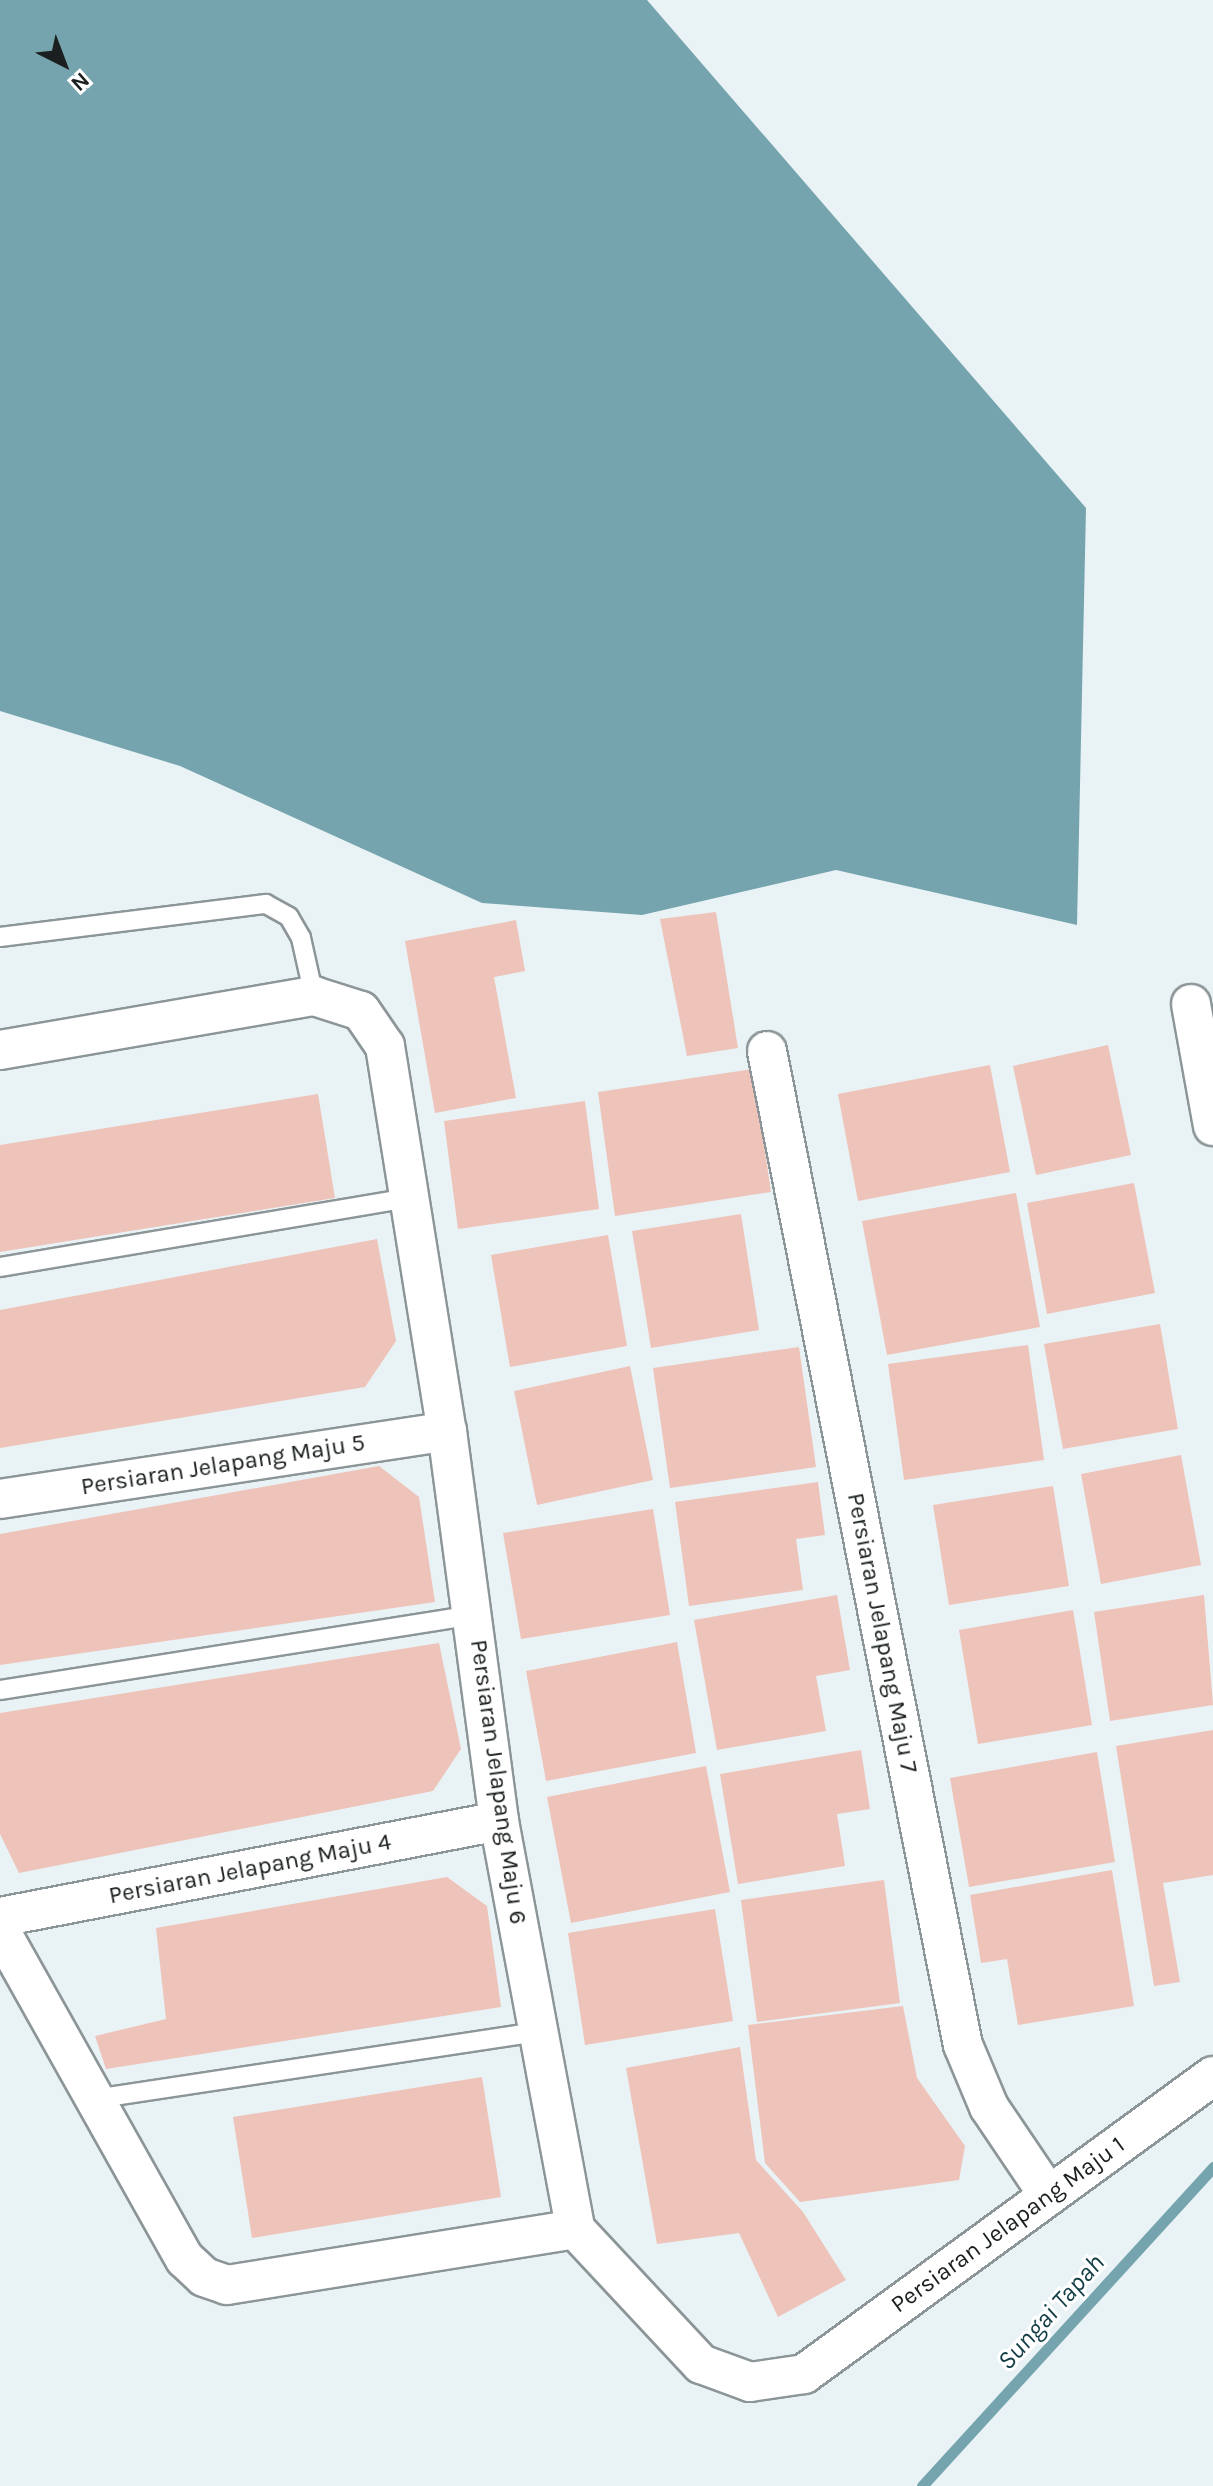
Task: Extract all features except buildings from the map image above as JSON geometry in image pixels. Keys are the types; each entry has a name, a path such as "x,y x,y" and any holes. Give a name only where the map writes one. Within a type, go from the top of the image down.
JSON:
{"street":[{"name":"Persiaran Jelapang Maju 6","path":"314,996 361,1011 385,1046 412,1197 447,1431 474,1615 499,1821 575,2229"},
{"path":"0,1050 314,996"},
{"path":"1191,1004 1213,1126"},
{"name":"Persiaran Jelapang Maju 7","path":"767,1051 963,2045 989,2107 1049,2196"},
{"name":"Persiaran Jelapang Maju 5","path":"0,1499 447,1431"},
{"name":"Persiaran Jelapang Maju 4","path":"0,1917 499,1821"},
{"path":"0,1930 90,2100 185,2259 204,2277 227,2285 575,2229"},
{"name":"Persiaran Jelapang Maju 1","path":"575,2229 701,2364 750,2382 804,2374 1213,2076"}],"lane":[{"path":"0,937 266,904 289,917 301,938 314,996"},
{"path":"0,1267 412,1197"},
{"path":"0,1690 474,1615"},
{"path":"90,2100 538,2032"}],"water":[{"path":"0,0 647,0 1086,508 1077,925 836,870 642,915 482,903 180,766 0,711"}],"waterway":[{"name":"Sungai Tapah","path":"922,2486 1213,2167"}]}
